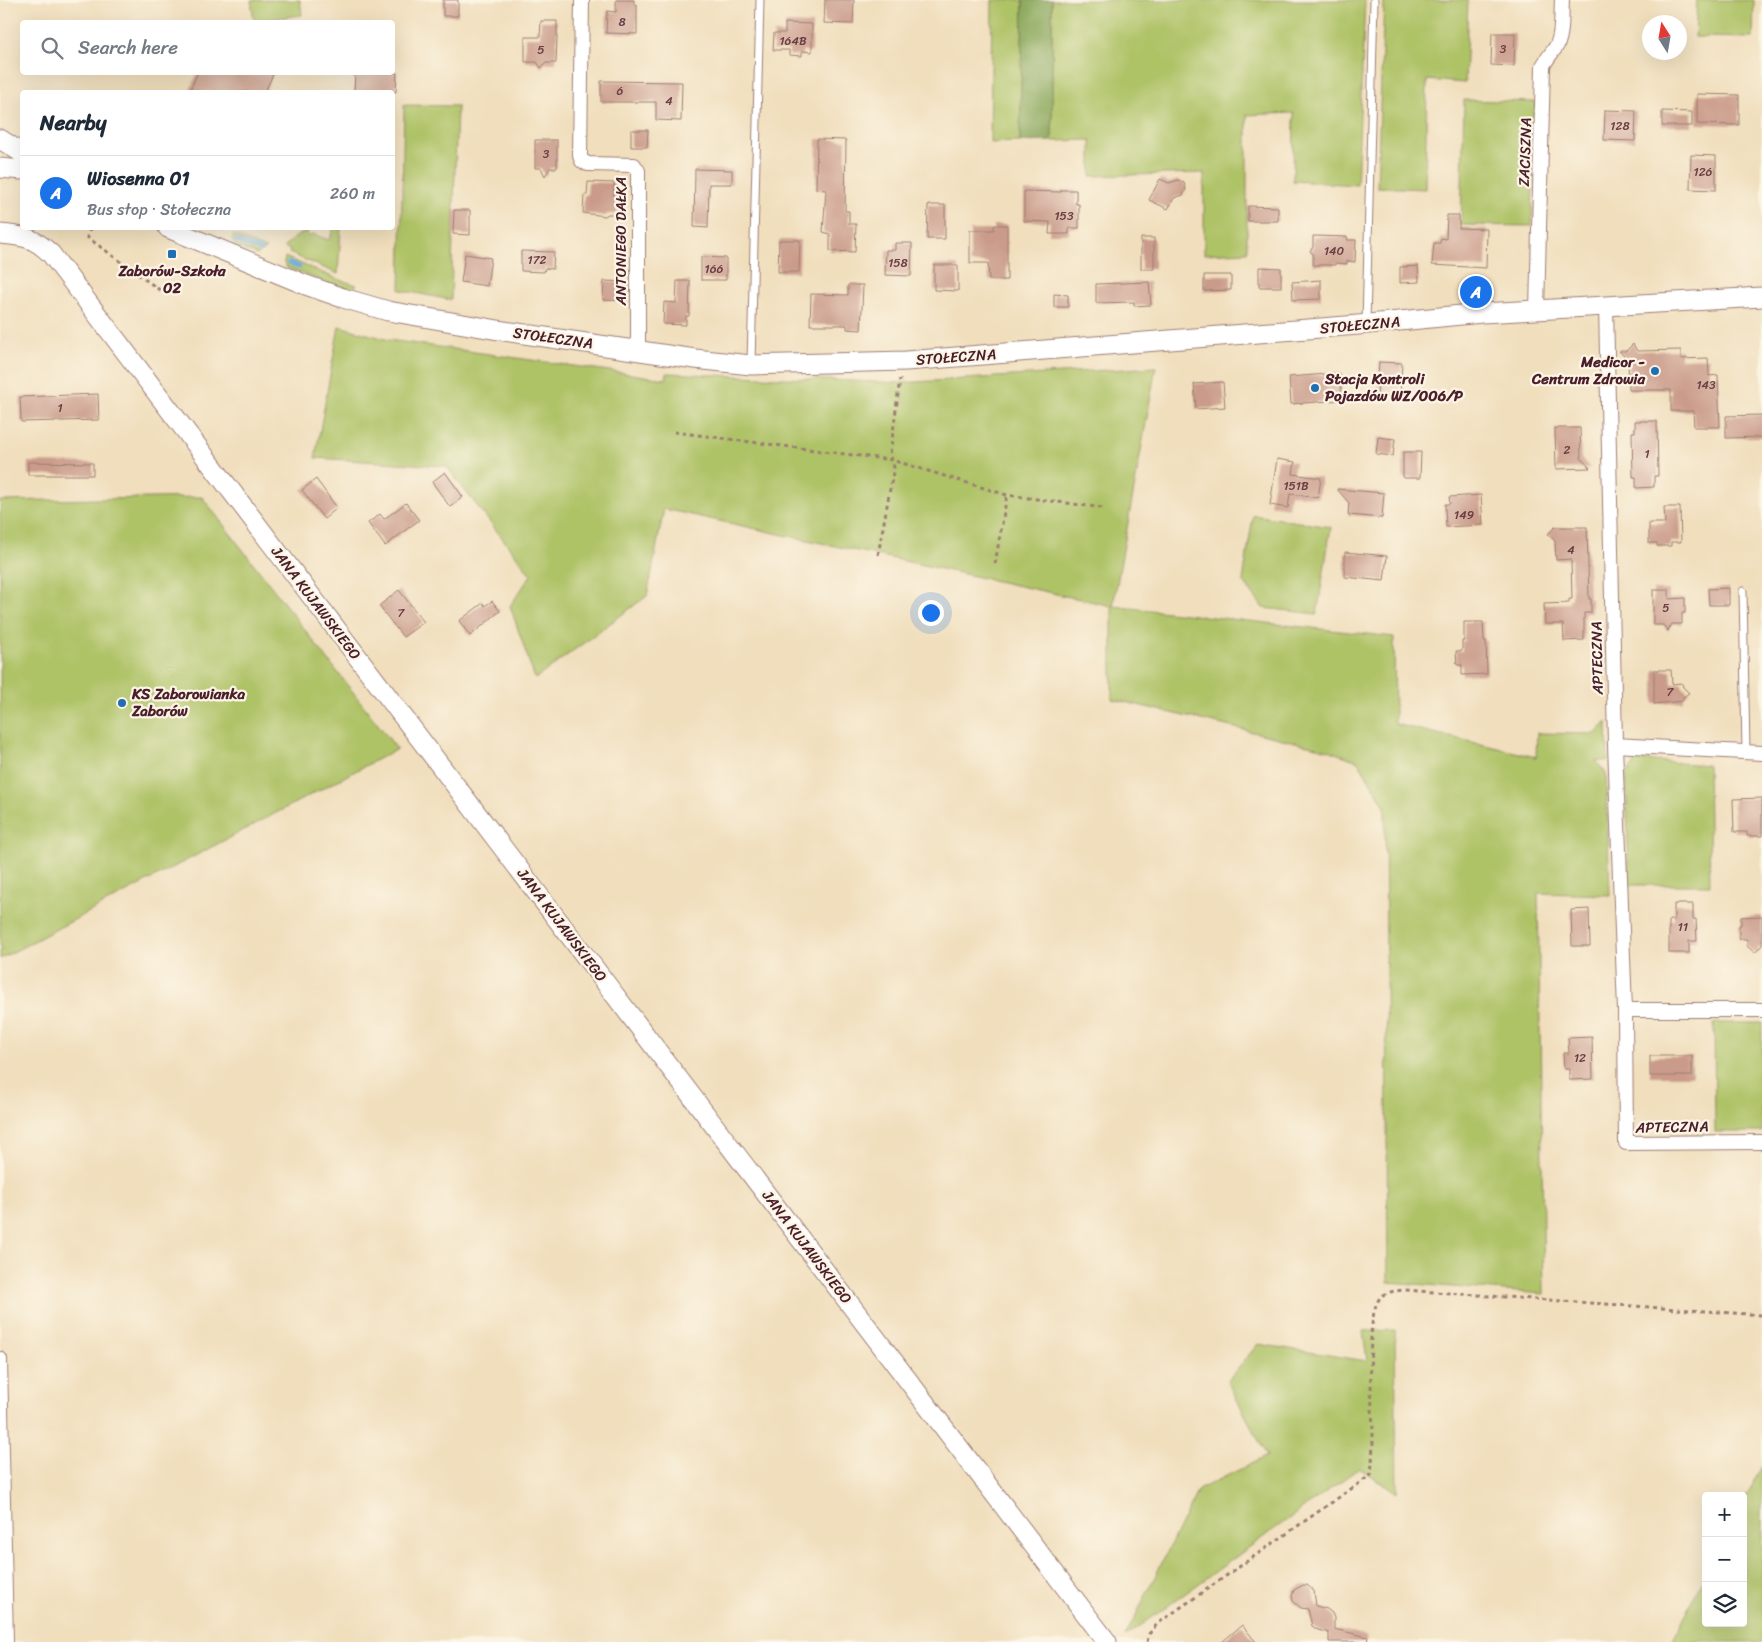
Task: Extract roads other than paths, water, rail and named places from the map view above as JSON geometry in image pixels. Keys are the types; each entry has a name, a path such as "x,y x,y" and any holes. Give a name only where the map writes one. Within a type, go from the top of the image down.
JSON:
{"main road":[{"path":"0,140 20,152"},
{"path":"0,140 2,149 0,159"},
{"path":"0,168 20,170"},
{"name":"STOŁECZNA","path":"173,230 315,288 388,311 484,328 638,351 751,365 906,361 1482,314 1762,297"},
{"name":"JANA KUJAWSKIEGO","path":"0,234 27,237 51,254 1107,1642"}],"street":[{"name":"ANTONIEGO DAŁKA","path":"582,0 580,156 582,161 588,164 634,165 638,171 638,351"},
{"name":"ZACISZNA","path":"1537,310 1543,66 1560,38 1562,0"},
{"name":"APTECZNA","path":"1606,305 1615,745 1625,1010 1626,1143 1762,1142"},
{"path":"1615,745 1762,753"},
{"path":"1625,1010 1762,1010"},
{"path":"0,1358 6,1642"}],"lane":[{"path":"751,365 760,0"},
{"path":"1366,324 1374,0"},
{"path":"1743,591 1746,752"}],"waterway":[{"path":"236,241 260,250"},
{"path":"289,263 299,267"}],"place":[{"name":"Zaborów-Szkoła 02","path":"172,254"},
{"name":"Wiosenna 01","path":"1476,292"},
{"name":"Medicor - Centrum Zdrowia","path":"1655,371"},
{"name":"Stacja Kontroli Pojazdów WZ/006/P","path":"1315,388"},
{"name":"KS Zaborowianka Zaborów","path":"122,703"}]}
